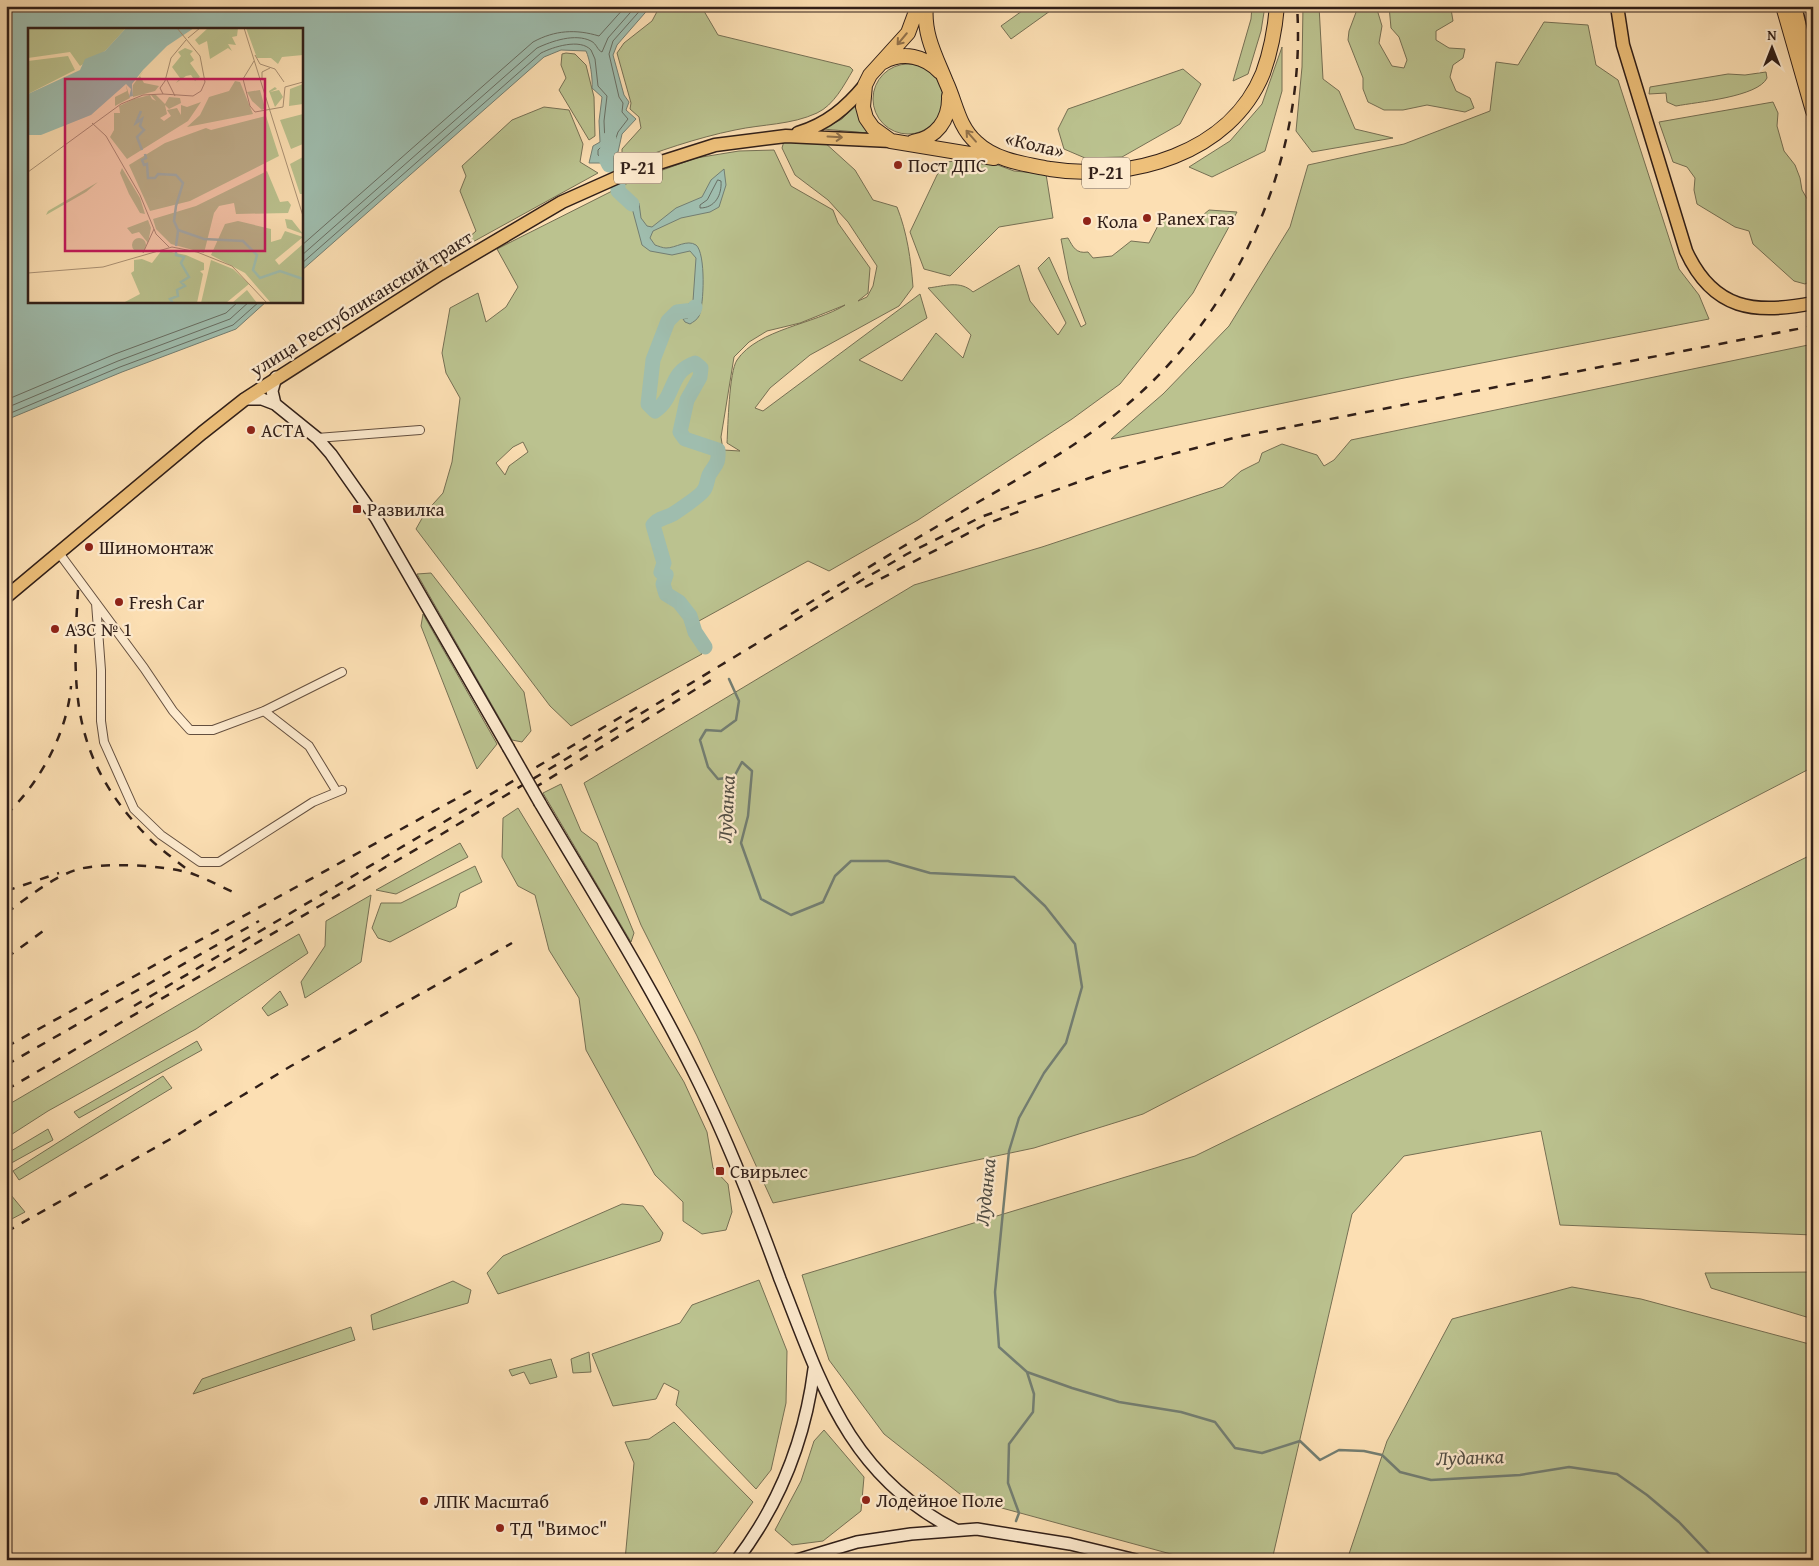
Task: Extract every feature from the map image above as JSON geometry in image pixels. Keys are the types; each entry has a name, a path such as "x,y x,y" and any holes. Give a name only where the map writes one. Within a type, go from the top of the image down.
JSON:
{"highway":[{"name":"Р-21","path":"918,6 908,33 877,66 865,85 863,107 866,118 872,128 891,141 1012,161"},
{"name":"Р-21","path":"909,143 921,141 941,126 948,110 949,92 927,34 926,6"},
{"name":"«Кола»","path":"949,92 964,128 972,138 986,150 1012,161 1060,170 1104,173 1136,168 1187,151 1211,135 1236,114 1252,93 1262,74 1270,52 1277,6"},
{"path":"1789,6 1811,73"},
{"path":"1784,13 1813,111"},
{"path":"877,66 895,57 910,56 925,60 941,73"}],"main road":[{"path":"1617,6 1623,45 1639,101 1686,251 1697,272 1712,290 1722,297 1746,307 1775,309 1813,303"},
{"path":"1778,6 1784,13"},
{"path":"1795,6 1811,73"},
{"name":"Р-21","path":"786,136 811,129 829,120 847,106 865,85"},
{"name":"Р-21","path":"786,136 891,141"},
{"name":"улица Республиканский тракт","path":"6,597 246,399 276,377 510,231 596,186 657,162 694,150 736,141 786,136"}],"street":[{"path":"275,404 272,391 276,377"},
{"path":"246,399 262,399 275,404 317,438 332,454 376,518 540,803 647,984 701,1086 739,1172 814,1368 832,1407 855,1445 880,1474 905,1498 938,1521 956,1530"},
{"path":"317,438 420,430"},
{"path":"59,553 144,668 173,711 190,730 213,730 264,711 342,672"},
{"path":"96,603 101,670 101,721 104,742 134,808 161,835 200,862 219,862 313,802 340,791 309,746 264,711"},
{"path":"737,1560 756,1535 779,1494 792,1461 809,1404 814,1368"},
{"path":"797,1560 857,1542 911,1534 977,1529 1033,1538 1136,1560"}],"green space":[{"path":"660,6 701,6 718,35 850,67 853,70 829,105 817,113 797,120 720,133 622,165 622,149 641,128 639,117 630,109 631,103 617,53 624,43 652,21"},
{"path":"1029,6 1057,6 1011,39 1001,26"},
{"path":"1252,6 1265,6 1261,31 1248,74 1233,81 1251,19"},
{"path":"1303,6 1319,6 1323,79 1339,91 1355,129 1393,138 1312,152 1296,131 1302,67"},
{"path":"1376,6 1382,26 1379,43 1392,66 1404,68 1407,60 1399,37 1391,28 1389,6 1445,6 1451,9 1453,21 1436,31 1436,40 1449,48 1465,49 1463,58 1453,65 1450,77 1456,91 1470,98 1474,108 1465,112 1427,105 1403,110 1384,110 1368,102 1363,89 1363,78 1348,40 1349,31 1358,7"},
{"path":"1544,22 1588,25 1596,65 1618,80 1679,269 1699,295 1709,319 1399,379 1111,439 1163,394 1229,326 1290,227 1308,165 1404,144 1490,111 1496,62 1518,65"},
{"path":"1282,47 1282,91 1265,151 1212,177 1189,167 1230,141 1262,104"},
{"path":"562,54 575,54 586,65 594,97 595,136 589,140 559,90 566,78 561,65"},
{"path":"908,64 921,67 933,74 940,86 943,99 940,112 933,124 921,131 908,134 895,131 883,124 876,112 873,99 876,86 883,74 895,67"},
{"path":"1183,69 1201,84 1180,124 1122,157 1085,158 1064,149 1058,129 1068,109"},
{"path":"1766,72 1767,78 1752,90 1726,98 1676,106 1667,102 1666,93 1649,94 1650,87 1728,74 1745,75"},
{"path":"1773,102 1778,113 1777,126 1784,151 1795,165 1802,190 1809,202 1811,242 1813,245 1813,280 1805,284 1794,281 1753,244 1749,231 1735,227 1697,204 1694,190 1695,178 1687,167 1673,162 1659,122"},
{"path":"855,106 868,133 823,129 842,119"},
{"path":"544,107 569,110 583,144 580,162 598,173 460,249 456,249 476,231 460,191 466,176 462,166 512,120"},
{"path":"784,141 823,141 855,170 873,200 897,207 908,246 913,287 899,306 810,355 770,388 755,408 763,411 920,294 927,318 859,360 902,381 936,333 963,358 971,335 928,288 958,285 968,288 973,292 1019,265 1030,301 1058,335 1066,323 1038,268 1049,257 1081,327 1086,324 1069,280 1061,239 1068,238 1075,249 1081,252 1088,252 1093,258 1112,256 1131,241 1149,243 1162,218 1179,217 1197,220 1209,210 1237,212 1193,293 1120,384 1072,419 918,520 829,571 808,561 688,627 702,654 571,726 550,706 416,529 425,513 443,493 452,462 460,398 446,373 442,353 450,308 478,293 486,322 506,307 518,287 497,249 632,181 696,158 739,151 774,150 791,186 833,210 838,223 870,268 868,293 858,301 867,297 873,286 877,266 848,222 828,200 795,175 782,148","holes":["845,305 833,312 772,334 746,350 737,360 732,376 727,443 740,451 723,450 721,437 734,357 749,342 767,331 800,323","523,442 528,452 509,466 505,475 496,463 513,447"]},
{"path":"984,160 1014,171 1046,174 1053,218 999,227 950,276 924,269 910,232 937,175 947,162"},
{"path":"1813,344 1813,767 1143,1114 1034,1148 773,1203 697,1036 641,925 584,783 914,585 1042,547 1223,487 1241,471 1259,462 1262,453 1282,444 1317,455 1324,466 1334,460 1351,440"},
{"path":"431,573 524,692 531,731 522,742 512,740 417,574"},
{"path":"423,614 497,744 477,769 421,626"},
{"path":"561,784 581,831 597,843 634,933 631,942 543,793"},
{"path":"518,808 684,1082 707,1132 713,1168 728,1184 732,1212 726,1230 702,1234 683,1221 683,1202 655,1175 586,1050 579,998 549,950 535,895 518,886 502,857 503,818"},
{"path":"460,843 468,857 396,894 376,890"},
{"path":"1813,854 1813,1235 1560,1225 1541,1131 1404,1156 1352,1214 1272,1560 1193,1560 965,1498 884,1434 829,1360 802,1275 1195,1156"},
{"path":"475,866 482,882 460,893 456,907 390,942 378,938 372,928 381,903 401,903"},
{"path":"371,895 361,962 305,998 301,982 325,946 326,921"},
{"path":"299,934 308,953 196,1029 48,1111 6,1138 6,1106"},
{"path":"280,991 288,1005 268,1016 262,1008"},
{"path":"197,1041 202,1050 79,1118 74,1112"},
{"path":"163,1076 172,1088 19,1180 13,1171"},
{"path":"48,1129 53,1140 6,1166 6,1154"},
{"path":"6,1189 25,1212 6,1222"},
{"path":"622,1204 643,1206 663,1233 660,1241 498,1294 487,1273 503,1256"},
{"path":"1813,1272 1813,1319 1711,1288 1705,1273"},
{"path":"759,1280 787,1351 786,1403 771,1470 756,1489 676,1405 679,1391 664,1383 656,1399 613,1406 592,1354 680,1323 692,1305"},
{"path":"453,1281 471,1290 468,1303 373,1330 371,1315"},
{"path":"1572,1287 1641,1299 1813,1345 1813,1560 1347,1560 1387,1441 1452,1319"},
{"path":"351,1327 355,1340 193,1394 202,1379"},
{"path":"589,1352 591,1372 573,1373 571,1359"},
{"path":"551,1359 557,1377 530,1384 524,1372 512,1376 509,1370"},
{"path":"674,1422 753,1502 716,1552 702,1560 625,1560 634,1463 625,1442 649,1439"},
{"path":"824,1430 864,1477 861,1511 823,1541 792,1545 775,1530 801,1481 814,1441"}],"water":[{"path":"6,6 651,6 617,45 613,55 624,95 629,102 626,110 636,119 622,134 618,152 600,163 589,163 593,146 600,142 599,121 602,97 592,88 591,70 586,51 561,50 544,57 302,270 302,28 28,28 28,302 266,302 236,329 122,372 6,420"},
{"path":"724,169 726,185 719,207 710,212 681,218 653,231 650,238 655,245 663,248 693,243 699,250 703,268 702,302 699,316 690,324 683,319 688,318 689,313 677,312 693,301 696,258 690,251 672,255 650,251 642,245 632,208 617,196 618,191 624,192 639,203 641,218 647,226 652,227 676,208 702,197 711,180"}],"waterway":[{"name":"Луданка","path":"609,139 606,159 609,165"},
{"name":"Луданка","path":"618,183 618,191 632,204"},
{"name":"Луданка","path":"695,307 694,310 677,312 668,321 653,360 648,404 655,411 666,399 680,372 695,363 701,368 700,377 687,400 680,432 685,439 718,450 717,462 702,492 673,514 660,519 653,525 664,563 661,572 666,575 663,584 666,594 679,602 690,616 695,632 705,647"},
{"name":"Луданка","path":"729,679 739,701 736,720 721,731 706,730 700,740 708,767 718,779 734,777 742,762 752,771 748,816 741,843 761,899 791,915 823,902 835,876 851,861 888,861 930,873 1014,877 1045,906 1075,944 1082,987 1066,1043 1044,1073 1019,1118 1009,1151 995,1292 999,1347 1027,1372 1072,1388 1119,1402 1181,1412 1215,1422 1235,1448 1262,1453 1300,1441 1320,1460 1339,1450 1364,1451 1382,1455 1400,1472 1431,1480 1520,1475 1569,1467 1617,1474 1647,1495 1679,1522 1715,1560"},
{"path":"1016,1521 1019,1513 1008,1483 1009,1444 1033,1412 1034,1394 1027,1372"}],"railway":[{"path":"791,614 1076,443 1129,403 1169,364 1204,321 1234,274 1259,224 1278,171 1291,117 1297,61 1297,6"},
{"path":"6,1090 432,840 850,587 907,554 981,517 1109,471 1237,437 1813,326"},
{"path":"865,587 984,525 1020,511"},
{"path":"78,590 76,626 77,691 81,720 89,749 102,777 120,805 149,839 193,874"},
{"path":"534,788 711,680"},
{"path":"6,815 30,788 50,756 64,722 71,686"},
{"path":"134,1006 641,705"},
{"path":"6,1047 474,789"},
{"path":"6,913 59,877 79,869 91,867 120,865 167,868 199,876 239,895"},
{"path":"6,891 59,873"},
{"path":"6,1065 259,921"},
{"path":"6,958 46,929"},
{"path":"6,1232 174,1137 291,1066 512,943"}],"place":[{"name":"Пост ДПС","path":"898,165"},
{"name":"Panex газ","path":"1147,218"},
{"name":"Кола","path":"1087,221"},
{"name":"АСТА","path":"251,430"},
{"name":"Развилка","path":"357,509"},
{"name":"Шиномонтаж","path":"89,547"},
{"name":"Fresh Car","path":"119,602"},
{"name":"АЗС № 1","path":"55,629"},
{"name":"Свирьлес","path":"720,1171"},
{"name":"Лодейное Поле","path":"866,1500"},
{"name":"ЛПК Масштаб","path":"424,1501"},
{"name":"ТД \"Вимос\"","path":"500,1528"}]}
